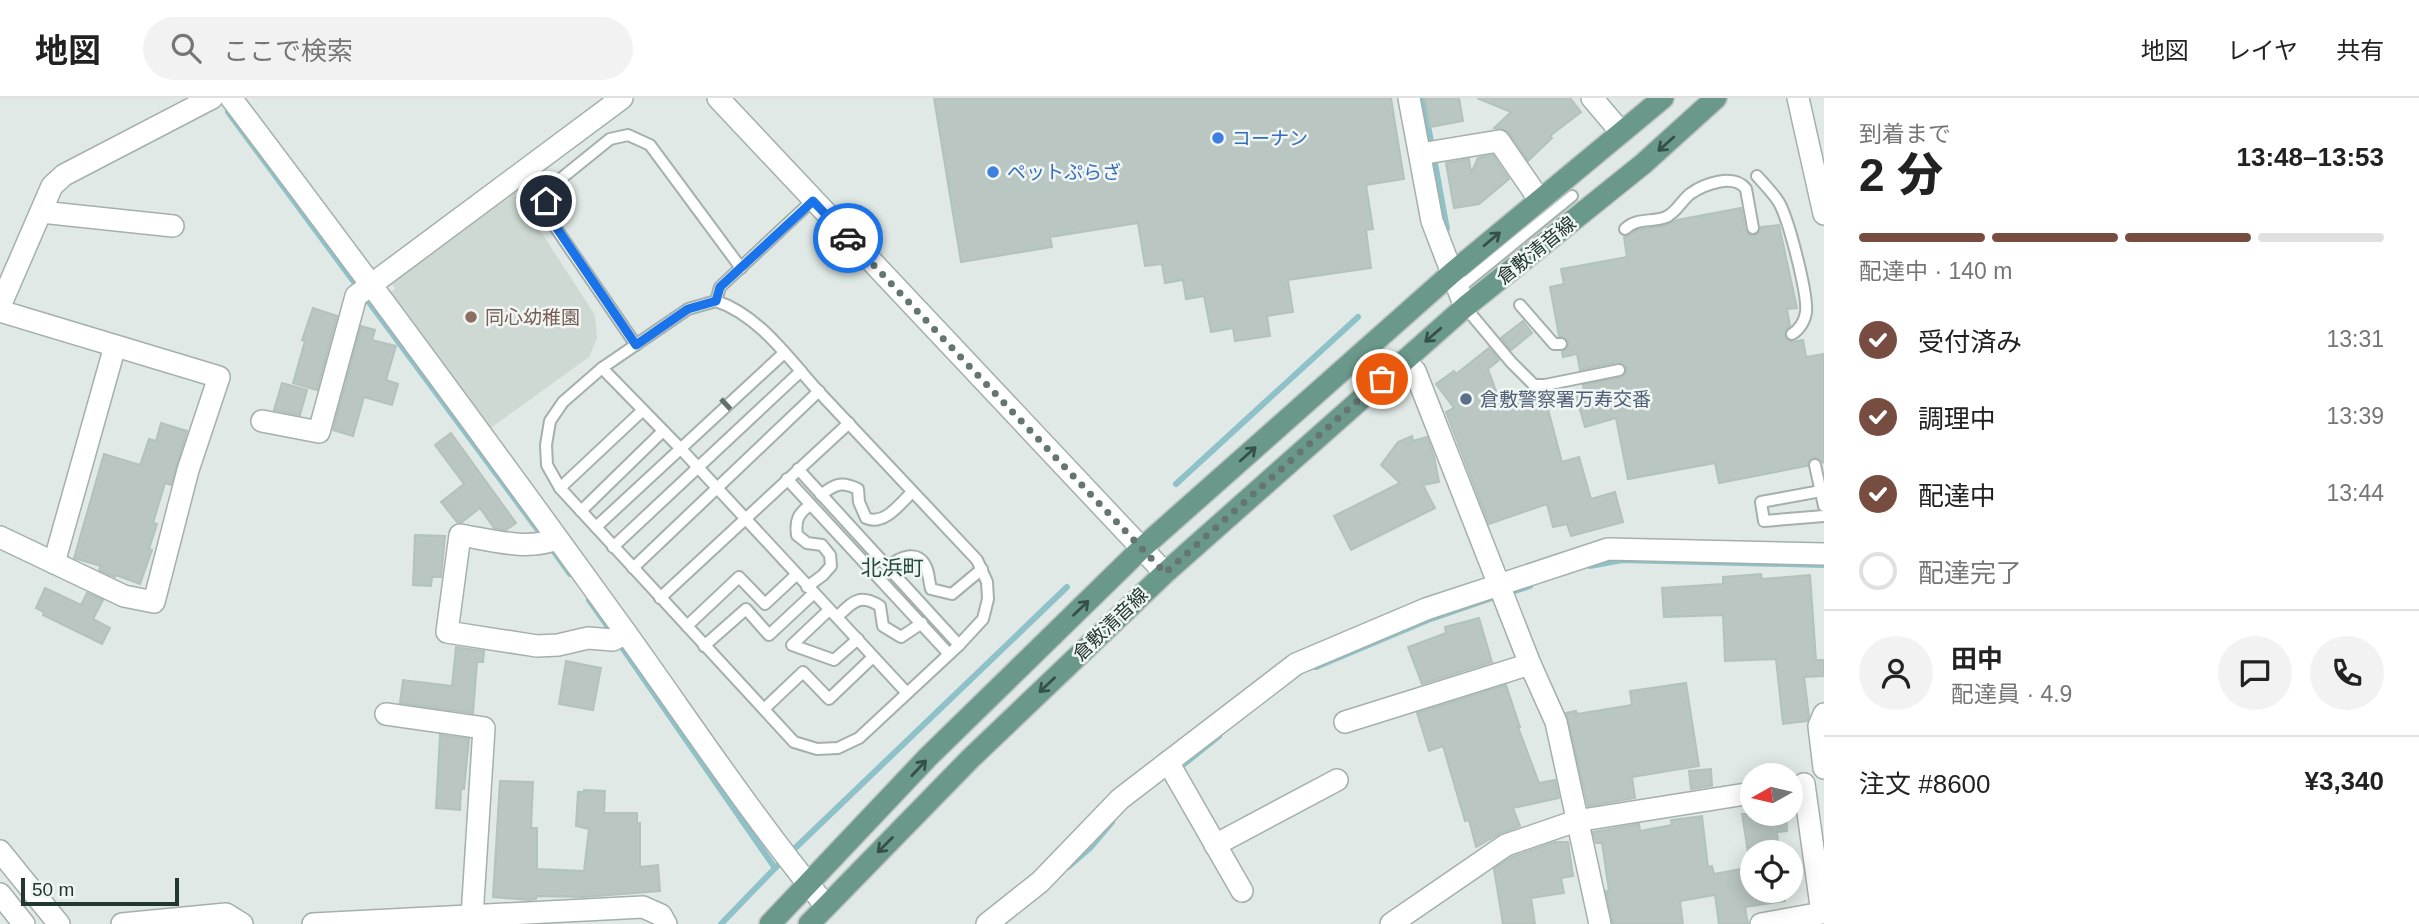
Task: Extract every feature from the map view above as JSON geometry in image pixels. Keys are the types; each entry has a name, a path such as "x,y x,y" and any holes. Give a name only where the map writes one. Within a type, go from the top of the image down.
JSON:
{"main road":[{"name":"倉敷清音線","path":"820,917 971,758 1165,573 1402,362 1458,289 1539,199 1663,98"},
{"name":"倉敷清音線","path":"770,924 929,757 1142,548 1458,289 1643,164 1716,98"}],"street":[{"path":"0,537 124,596 154,602 188,470 219,377 0,309 52,186 64,175 212,98"},
{"path":"231,98 619,637 809,885 820,917"},
{"path":"262,421 319,432 356,296 622,98"},
{"path":"718,98 1165,573"},
{"path":"1409,98 1428,153 1432,221 1458,289"},
{"path":"1592,98 1620,131"},
{"path":"1798,98 1824,214"},
{"path":"1428,153 1499,141 1539,199"},
{"path":"40,212 173,226"},
{"path":"54,563 115,346"},
{"path":"1402,362 1415,371 1530,664 1556,722 1600,924"},
{"path":"550,542 523,545 460,535 447,632 537,646 558,645 588,638 619,637"},
{"path":"986,924 1040,882 1120,799 1258,690 1296,664 1426,608 1608,550 1824,554"},
{"path":"1345,722 1530,664"},
{"path":"386,714 484,728 472,917"},
{"path":"1824,714 1819,726 1824,768"},
{"path":"1168,762 1242,891"},
{"path":"1215,845 1337,780"},
{"path":"1761,924 1822,913 1806,784"},
{"path":"1391,924 1506,845 1576,821 1740,795"},
{"path":"0,851 58,924"},
{"path":"0,894 24,924"},
{"path":"313,924 643,908 662,915 666,924"},
{"path":"122,924 226,914 242,924"}],"lane":[{"path":"636,345 550,218 546,201 553,185 610,139 628,135 650,145 741,268"},
{"path":"1756,176 1779,201 1787,219 1801,279 1805,315 1800,327 1792,334"},
{"path":"1625,229 1632,222 1668,217 1690,194 1703,187 1715,182 1733,181 1742,184 1746,189 1753,228"},
{"path":"1572,196 1458,289 1511,362 1534,385 1545,386 1619,370"},
{"path":"716,301 720,287 813,201"},
{"path":"716,301 733,307 749,318 784,353 982,569 987,582 988,599 983,619 959,645 859,738 838,748 817,749 794,741 560,488 547,465 546,445 550,421 562,402 602,368 636,345 688,309 716,301"},
{"path":"1520,305 1554,344 1561,344"},
{"path":"596,527 784,353"},
{"path":"602,368 681,449 907,693"},
{"path":"613,547 801,371"},
{"path":"633,568 819,391"},
{"path":"560,488 642,411"},
{"path":"660,598 849,423"},
{"path":"581,511 663,431"},
{"path":"1815,465 1824,506"},
{"path":"798,469 959,645"},
{"path":"787,479 949,654"},
{"path":"821,495 832,486 847,484 858,489 859,502 866,518 873,522 882,519 912,492"},
{"path":"1821,491 1760,502 1764,521 1824,516"},
{"path":"705,646 746,609 769,635 831,566 830,555 822,545 807,543 797,536 795,522 801,511 810,505"},
{"path":"889,567 900,557 912,556 922,561 928,570 931,589 952,594 982,569"},
{"path":"687,626 739,577 765,604 796,575"},
{"path":"858,639 834,660 792,645 833,613 855,600 868,599 880,606 884,626 889,632 901,637 922,623"},
{"path":"764,709 803,672 829,699 873,657"}],"shaded area":[{"path":"513,189 595,315 597,338 589,357 488,430 388,294 395,289 391,282"}],"building":[{"path":"934,98 1391,98 1404,179 1366,185 1373,229 1366,230 1371,268 1288,280 1293,312 1267,316 1270,336 1235,341 1233,328 1211,332 1204,296 1186,299 1183,280 1165,283 1162,264 1145,266 1138,223 1050,237 1052,247 961,262"},
{"path":"1425,98 1459,98 1463,121 1430,127"},
{"path":"1477,98 1570,98 1581,112 1550,136 1552,138 1528,161 1509,133 1494,128 1511,112"},
{"path":"1493,155 1509,179 1479,204 1454,208 1446,163 1469,159 1471,173 1478,158"},
{"path":"1741,208 1745,230 1750,235 1758,234 1761,227 1779,225 1797,308 1787,309 1790,326 1785,331 1785,338 1792,342 1803,340 1806,357 1824,354 1824,463 1814,457 1809,460 1807,466 1719,483 1715,463 1628,479 1616,418 1585,427 1575,393 1584,391 1583,385 1621,377 1627,368 1618,362 1580,370 1577,354 1563,357 1562,352 1569,343 1559,336 1550,287 1564,284 1561,269 1627,257 1624,237 1637,230"},
{"path":"313,308 337,316 317,390 293,383 305,341 302,340"},
{"path":"1523,321 1532,333 1511,350 1501,338"},
{"path":"361,326 375,330 372,340 396,346 386,380 398,384 392,405 364,397 353,436 333,430"},
{"path":"1489,348 1499,360 1488,369 1501,405 1545,398 1562,462 1579,457 1591,499 1615,492 1623,522 1571,536 1567,524 1553,527 1547,504 1489,524 1446,412 1454,408 1436,384 1454,371 1456,374"},
{"path":"282,383 307,390 300,415 274,410"},
{"path":"161,423 187,431 171,485 165,483 153,523 157,524 149,549 152,550 140,584 116,575 115,577 99,570 101,566 74,558 104,454 140,465 149,439 156,441"},
{"path":"451,433 516,523 506,530 494,528 480,508 462,522 457,522 441,502 464,484 435,445"},
{"path":"1412,436 1413,441 1427,437 1434,456 1439,482 1423,485 1435,508 1351,550 1334,516 1400,483 1381,465 1398,442"},
{"path":"415,535 445,536 441,577 432,577 431,586 413,585"},
{"path":"1761,574 1762,579 1810,575 1816,660 1824,660 1824,676 1804,677 1809,716 1807,721 1783,724 1776,659 1725,661 1723,615 1664,617 1662,588 1723,584 1723,577"},
{"path":"45,588 81,605 87,593 103,600 93,619 110,628 102,644 43,615 44,612 36,608"},
{"path":"1479,618 1492,662 1422,684 1408,647 1446,633 1445,627"},
{"path":"456,647 484,651 483,662 477,662 473,713 400,703 403,680 452,686"},
{"path":"566,661 601,668 593,710 559,704"},
{"path":"1686,683 1699,766 1632,777 1635,798 1588,806 1566,713 1576,711 1577,714 1632,705 1630,691"},
{"path":"1506,685 1539,783 1555,780 1559,798 1513,808 1520,826 1476,847 1469,820 1465,821 1443,746 1429,751 1417,713"},
{"path":"440,735 469,739 460,810 436,808"},
{"path":"1711,769 1712,786 1691,789 1689,771"},
{"path":"500,781 533,782 531,828 537,828 537,869 584,871 589,829 576,826 578,792 605,791 604,813 637,813 637,823 640,823 640,867 658,865 660,891 584,897 536,896 536,899 529,900 493,897"},
{"path":"1702,816 1708,867 1712,866 1714,874 1740,869 1740,903 1772,903 1745,907 1748,924 1719,924 1715,895 1680,901 1683,924 1613,924 1606,891 1609,891 1602,843 1596,843 1593,832 1639,824 1640,831 1672,825 1671,820"},
{"path":"1744,826 1787,826 1787,831 1777,832 1778,840 1746,840"},
{"path":"1555,842 1568,842 1573,876 1561,878 1564,893 1531,898 1535,924 1503,924 1494,869 1512,857"}],"waterway":[{"path":"1423,98 1447,229"},
{"path":"228,112 543,537"},
{"path":"1176,484 1358,317"},
{"path":"550,546 570,574"},
{"path":"1590,566 1622,560 1824,565"},
{"path":"1512,592 1530,586"},
{"path":"788,855 1067,587"},
{"path":"1316,667 1428,620 1492,598"},
{"path":"589,600 613,634"},
{"path":"619,643 775,868"},
{"path":"1183,765 1219,736"},
{"path":"1068,867 1090,848 1112,822"},
{"path":"721,924 778,865"}],"railway":[{"path":"721,399 735,414"}],"way so far":[{"path":"848,238 1165,573 1382,379"}],"place":[{"name":"コーナン","path":"1218,138"},
{"name":"ペットぷらざ","path":"993,172"},
{"name":"同心幼稚園","path":"471,317"},
{"name":"倉敷警察署万寿交番","path":"1466,399"}],"district":[{"name":"北浜町","path":"892,568"}],"route":[{"path":"546,201 550,218 636,345 688,309 716,301 720,287 813,201 848,238"}]}
